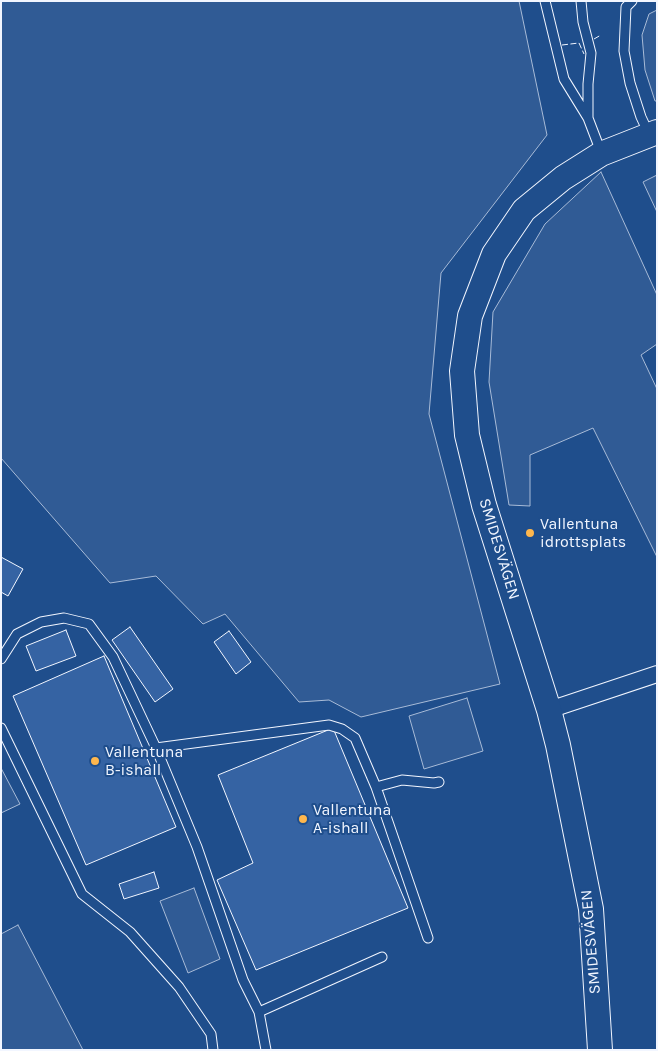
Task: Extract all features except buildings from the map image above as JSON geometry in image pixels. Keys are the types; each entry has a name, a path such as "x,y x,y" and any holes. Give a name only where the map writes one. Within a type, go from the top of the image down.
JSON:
{"main road":[{"name":"SMIDESVÄGEN","path":"600,1050 591,909 558,744 550,710 484,505 467,435 462,371 470,316 494,254 524,210 562,178 602,154 653,133"}],"street":[{"path":"550,710 657,674"}],"lane":[{"path":"545,1 564,78 588,118 602,154"},
{"path":"581,1 583,22 591,53 588,84 588,118"},
{"path":"632,1 626,7 624,51 630,82 641,117 653,133"},
{"path":"1,659 17,634 41,622 64,618 89,624 113,657 156,748 197,847 243,980 259,1012 266,1050"},
{"path":"156,748 329,725 342,728 355,738 376,788 428,938"},
{"path":"1,728 82,894 130,932 180,986 211,1034 213,1050"},
{"path":"376,788 402,780 439,782"},
{"path":"259,1012 382,957"}],"shaded area":[{"path":"1,1 519,1 547,135 441,273 429,414 500,684 361,717 329,700 299,702 225,614 203,624 156,576 110,583 1,458"},
{"path":"657,10 657,101 655,101 645,70 642,35 649,14"},
{"path":"601,172 657,295 657,344 641,355 657,389 657,557 593,428 530,455 530,506 509,505 489,382 493,312 545,224"},
{"path":"657,175 657,212 643,182"},
{"path":"467,698 483,751 424,769 409,716"},
{"path":"1,768 20,804 1,813"},
{"path":"194,888 220,959 188,973 160,901"},
{"path":"18,925 83,1050 1,1050 1,934"}],"fence":[{"path":"594,39 601,35"},
{"path":"562,45 579,43 584,54"}],"place":[{"name":"Vallentuna idrottsplats","path":"530,533"},
{"name":"Vallentuna B-ishall","path":"95,761"},
{"name":"Vallentuna A-ishall","path":"303,819"}]}
